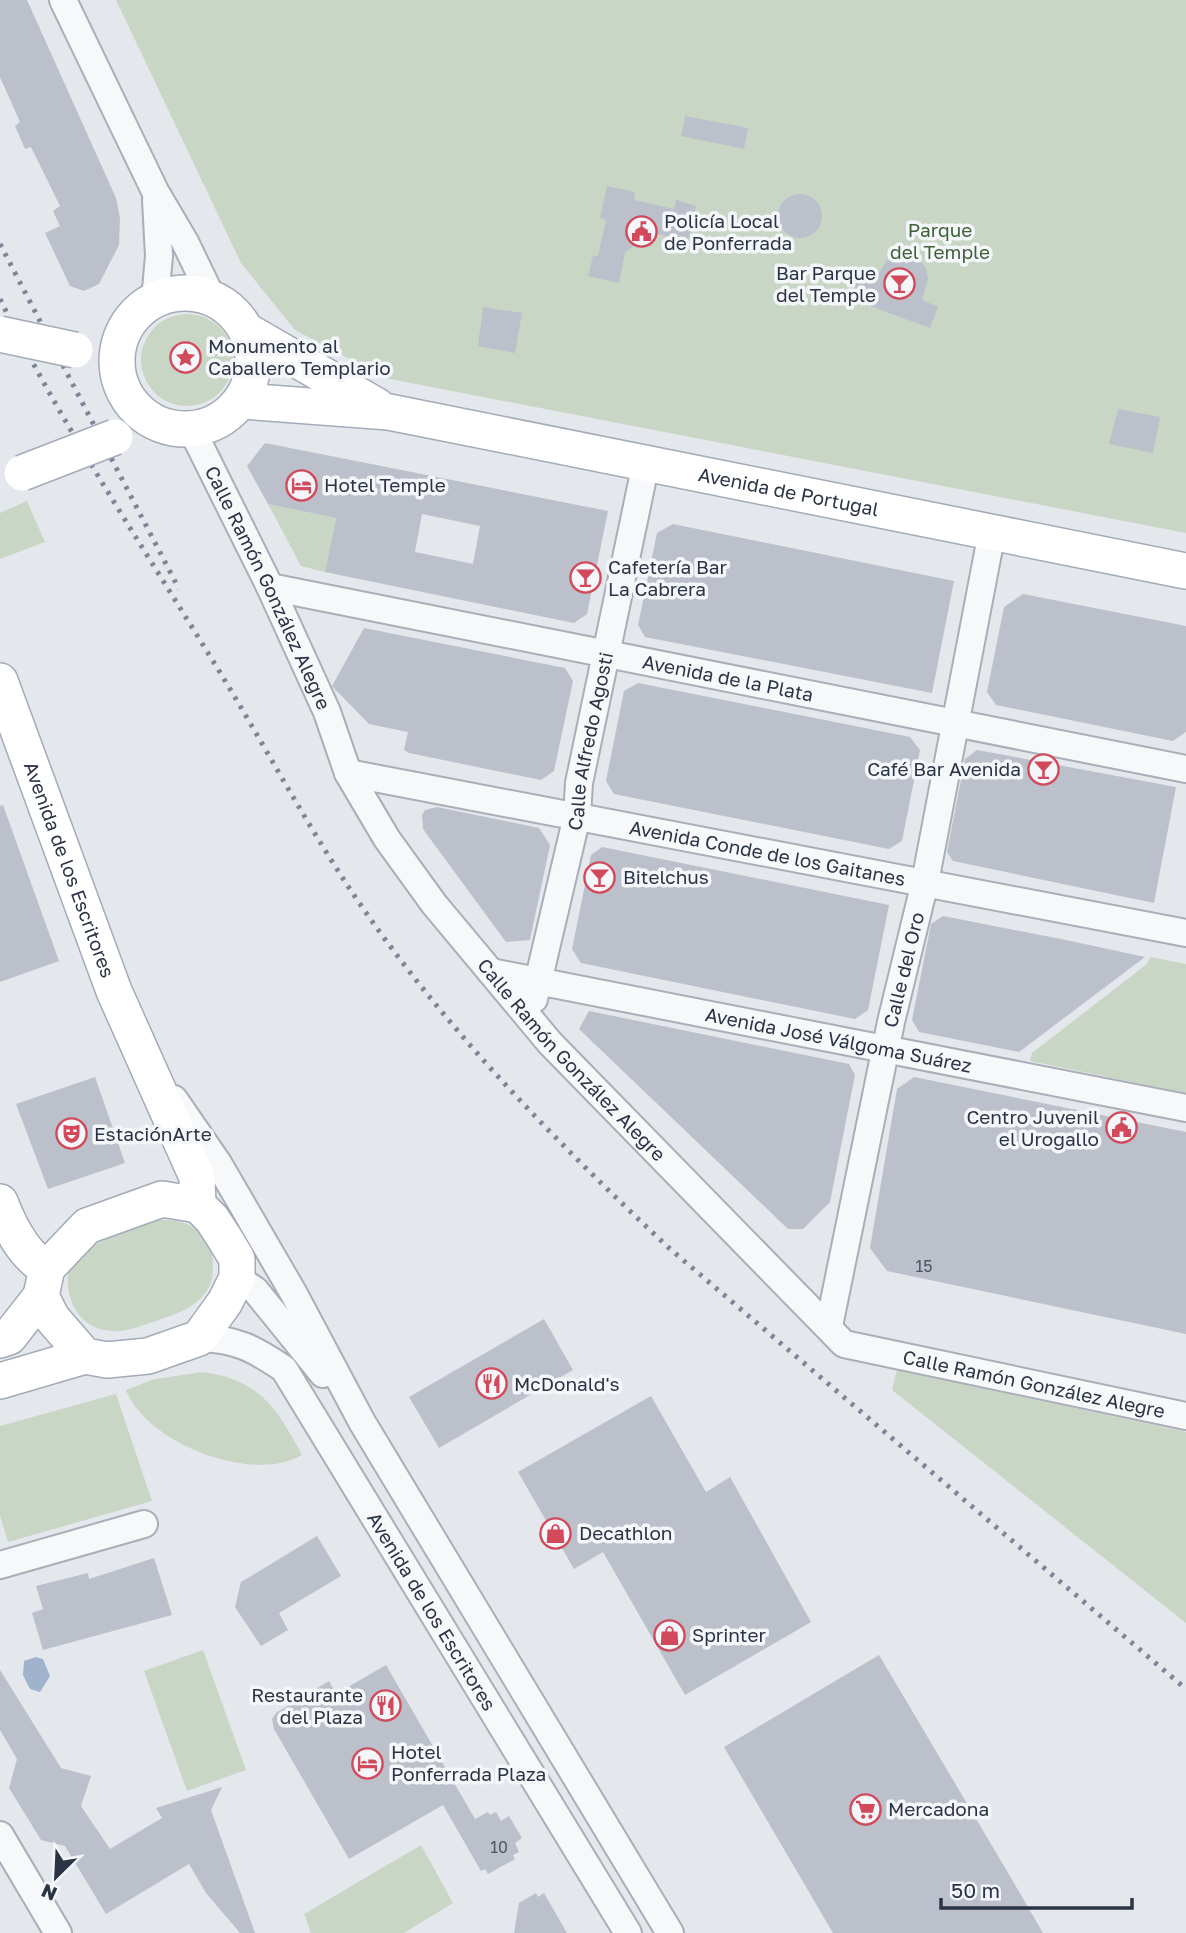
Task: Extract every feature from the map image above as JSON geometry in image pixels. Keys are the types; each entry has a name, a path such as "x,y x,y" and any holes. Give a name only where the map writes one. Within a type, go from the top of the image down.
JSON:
{"main road":[{"path":"193,293 212,298 232,312 247,331 253,348 254,366 250,384 242,401 228,415 211,425 191,430 170,428 151,420 134,407 122,389 117,369 118,347 125,328 138,312 155,300 173,294 193,293"},
{"name":"Avenida de Portugal","path":"247,331 389,412"},
{"path":"0,334 75,350 118,347"},
{"name":"Avenida de Portugal","path":"242,401 389,412 1186,571"},
{"path":"11,477 115,437 151,420"},
{"name":"Avenida de los Escritores","path":"0,681 86,920 197,1177 198,1205"},
{"path":"0,1340 9,1338 44,1282 87,1226 162,1199 198,1205 212,1219 237,1259 237,1278 214,1322 199,1338 148,1356 107,1360 85,1356 0,1381"},
{"path":"0,1202 9,1225 36,1263 44,1282 52,1318 85,1356"}],"street":[{"path":"63,0 155,191 185,242 212,298"},
{"path":"155,191 159,256 155,300"},
{"name":"Calle Ramón González Alegre","path":"191,430 270,587 327,712 348,773 395,850 434,904 530,1019 844,1344 1186,1416"},
{"name":"Calle Alfredo Agosti","path":"530,1019 577,816 579,783 646,463"},
{"name":"Calle del Oro","path":"829,1326 886,1049 925,881 953,723 992,533"},
{"name":"Avenida de la Plata","path":"270,587 1186,769"},
{"name":"Avenida Conde de los Gaitanes","path":"348,773 925,881 1186,933"},
{"name":"Avenida José Válgoma Suárez","path":"491,972 1186,1108"},
{"name":"Avenida de los Escritores","path":"144,1056 218,1163 294,1294 362,1422 670,1933"},
{"name":"Avenida de los Escritores","path":"237,1278 255,1290 362,1422"},
{"name":"Avenida de los Escritores","path":"199,1338 230,1339 259,1352 284,1369 628,1933"},
{"path":"0,1565 144,1524"},
{"path":"0,1835 58,1933"}],"green space":[{"name":"Parque del Temple","path":"116,0 1186,0 1186,533 385,378 295,330 241,263"},
{"path":"187,314 205,317 220,327 230,342 233,360 230,378 220,393 205,403 187,406 169,403 154,393 144,378 141,360 144,342 154,327 169,317"},
{"path":"27,501 45,542 0,559 0,513"},
{"path":"268,504 336,518 325,572 301,566"},
{"path":"1150,957 1186,964 1186,1093 1030,1061 1032,1053 1147,964"},
{"path":"150,1220 182,1222 201,1234 211,1250 212,1257 212,1279 208,1289 203,1297 186,1309 135,1328 114,1331 91,1325 82,1319 71,1300 68,1289 69,1266 89,1247"},
{"path":"897,1370 1186,1432 1186,1623 892,1390"},
{"path":"203,1372 239,1382 265,1399 284,1423 302,1455 281,1463 257,1465 204,1454 155,1427 138,1409 126,1390 155,1379"},
{"path":"116,1394 152,1501 8,1542 0,1516 0,1426"},
{"path":"203,1650 246,1770 187,1791 144,1671"},
{"path":"421,1845 453,1903 404,1933 311,1933 304,1914"}],"water":[{"path":"36,1657 43,1659 50,1676 40,1692 30,1689 23,1675 24,1661"}],"building":[{"path":"0,0 27,0 116,198 120,218 119,245 99,284 84,291 70,286 45,233 60,226 53,211 60,206 31,147 25,149 15,126 20,122 0,77"},
{"path":"685,116 748,128 744,149 681,136"},
{"path":"607,186 635,192 634,200 674,209 676,200 696,206 688,241 653,233 625,252 619,283 588,276 593,256 598,256 606,220 600,218"},
{"path":"800,194 815,201 822,216 815,231 800,238 785,231 778,216 785,201"},
{"path":"906,253 918,258 926,268 928,279 922,300 938,307 930,328 851,299 859,275 874,282 886,261"},
{"path":"483,307 522,313 515,353 478,346"},
{"path":"1118,409 1160,417 1153,453 1109,444"},
{"path":"265,443 608,511 587,614 574,623 325,572 336,518 268,504 247,466","holes":["422,514 480,526 473,564 415,552"]},
{"path":"673,524 954,581 932,693 645,637 638,625 657,533"},
{"path":"1023,594 1186,626 1186,732 1173,741 996,705 987,692 1004,607"},
{"path":"364,628 565,668 573,681 554,771 541,780 409,753 404,750 408,732 369,724 332,686"},
{"path":"638,683 910,737 920,750 902,841 889,849 614,794 606,781 624,691"},
{"path":"977,750 1176,787 1154,903 953,861 947,852 965,759"},
{"path":"3,805 59,961 0,982 0,806"},
{"path":"437,807 539,828 550,845 530,940 506,942 423,829 422,815 425,810"},
{"path":"602,847 889,905 868,1010 855,1019 581,963 572,949 591,855"},
{"path":"943,916 1145,957 1019,1052 919,1032 912,1020 931,924"},
{"path":"589,1011 849,1064 855,1075 830,1202 803,1229 788,1229 579,1029"},
{"name":"EstaciónArte","path":"95,1077 125,1163 48,1189 16,1104"},
{"path":"914,1077 1186,1132 1186,1334 887,1271 870,1248 897,1089"},
{"name":"McDonald's","path":"544,1319 573,1370 439,1448 409,1397"},
{"path":"651,1396 706,1492 730,1477 811,1622 685,1695 603,1552 574,1569 518,1472"},
{"path":"317,1536 341,1576 279,1613 288,1630 261,1646 235,1607 241,1582"},
{"path":"154,1558 172,1615 43,1650 32,1613 43,1609 36,1586 88,1573 89,1579"},
{"name":"Mercadona","path":"879,1655 1043,1933 833,1933 724,1747"},
{"name":"Hotel Ponferrada Plaza","path":"386,1665 475,1819 488,1812 490,1815 496,1812 501,1821 509,1816 522,1838 515,1843 519,1852 513,1855 515,1859 488,1874 485,1869 481,1871 443,1805 349,1859 274,1729 272,1719 276,1713 329,1681 336,1694"},
{"path":"0,1670 61,1768 91,1776 81,1806 110,1849 162,1818 156,1808 222,1787 211,1810 255,1933 240,1933 206,1893 189,1864 106,1914 65,1846 41,1840 9,1788 17,1759 0,1730"},
{"path":"536,1893 538,1897 544,1893 567,1933 514,1933 519,1903"}],"railway":[{"path":"0,244 179,589"},
{"path":"0,299 73,434 340,873 394,951 467,1041 585,1168 669,1248 1186,1689"}],"place":[{"name":"Policía Local de Ponferrada","path":"641,232"},
{"name":"Bar Parque del Temple","path":"899,284"},
{"name":"Monumento al Caballero Templario","path":"185,357"},
{"name":"Hotel Temple","path":"301,485"},
{"name":"Cafetería Bar La Cabrera","path":"585,578"},
{"name":"Café Bar Avenida","path":"1044,769"},
{"name":"Bitelchus","path":"600,877"},
{"name":"Centro Juvenil el Urogallo","path":"1122,1128"},
{"name":"EstaciónArte","path":"71,1134"},
{"name":"McDonald's","path":"491,1384"},
{"name":"Decathlon","path":"556,1533"},
{"name":"Sprinter","path":"669,1635"},
{"name":"Restaurante del Plaza","path":"386,1706"},
{"name":"Hotel Ponferrada Plaza","path":"368,1763"},
{"name":"Mercadona","path":"865,1809"}]}
